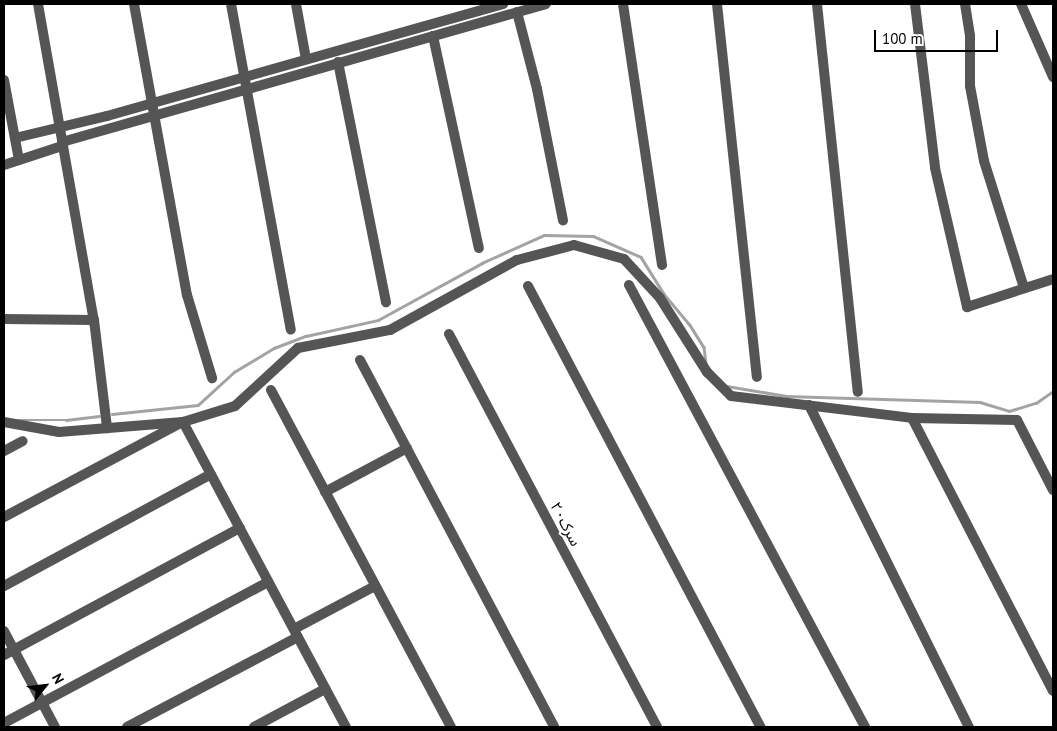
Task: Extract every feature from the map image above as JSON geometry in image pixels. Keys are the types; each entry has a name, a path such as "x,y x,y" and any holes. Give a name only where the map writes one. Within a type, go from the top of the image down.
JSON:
{"street":[{"path":"38,4 94,320 107,428"},
{"path":"134,4 187,295 212,378"},
{"path":"231,4 291,330"},
{"path":"296,4 306,59"},
{"path":"4,165 62,144 155,115 546,4"},
{"path":"623,4 662,265"},
{"path":"717,4 757,376"},
{"path":"816,4 858,392"},
{"path":"914,4 935,168 967,307 1053,279"},
{"path":"965,4 970,36 970,86 984,161 1024,288"},
{"path":"1021,4 1053,77"},
{"path":"14,138 59,128 244,77 496,5"},
{"path":"517,12 538,89 563,220"},
{"path":"433,36 479,248"},
{"path":"338,62 386,302"},
{"path":"4,80 18,160"},
{"path":"4,517 183,422 235,406 298,348 390,330 517,260 574,245 624,259 660,298 707,372 731,396 912,418 1018,420 1053,490"},
{"path":"628,285 865,727"},
{"path":"528,286 761,727"},
{"path":"4,319 94,320"},
{"name":"سرک۲۰","path":"449,334 657,727"},
{"path":"360,360 554,727"},
{"path":"271,390 451,727"},
{"path":"809,405 969,727"},
{"path":"912,418 1053,691"},
{"path":"4,422 59,432 183,422"},
{"path":"183,422 346,727"},
{"path":"4,451 23,441"},
{"path":"325,492 407,448"},
{"path":"4,586 211,474"},
{"path":"4,655 240,528"},
{"path":"4,723 268,582"},
{"path":"127,727 296,633 375,586"},
{"path":"4,631 55,727"},
{"path":"254,727 326,689"}],"waterway":[{"path":"112,414 198,405 234,372 274,348 306,336 378,320 482,263 544,235 593,236 641,257 664,294 690,325 704,347 706,363"},
{"path":"727,386 786,396 980,402 1009,411 1036,403 1053,391"},
{"path":"18,420 66,420 99,416"}]}
